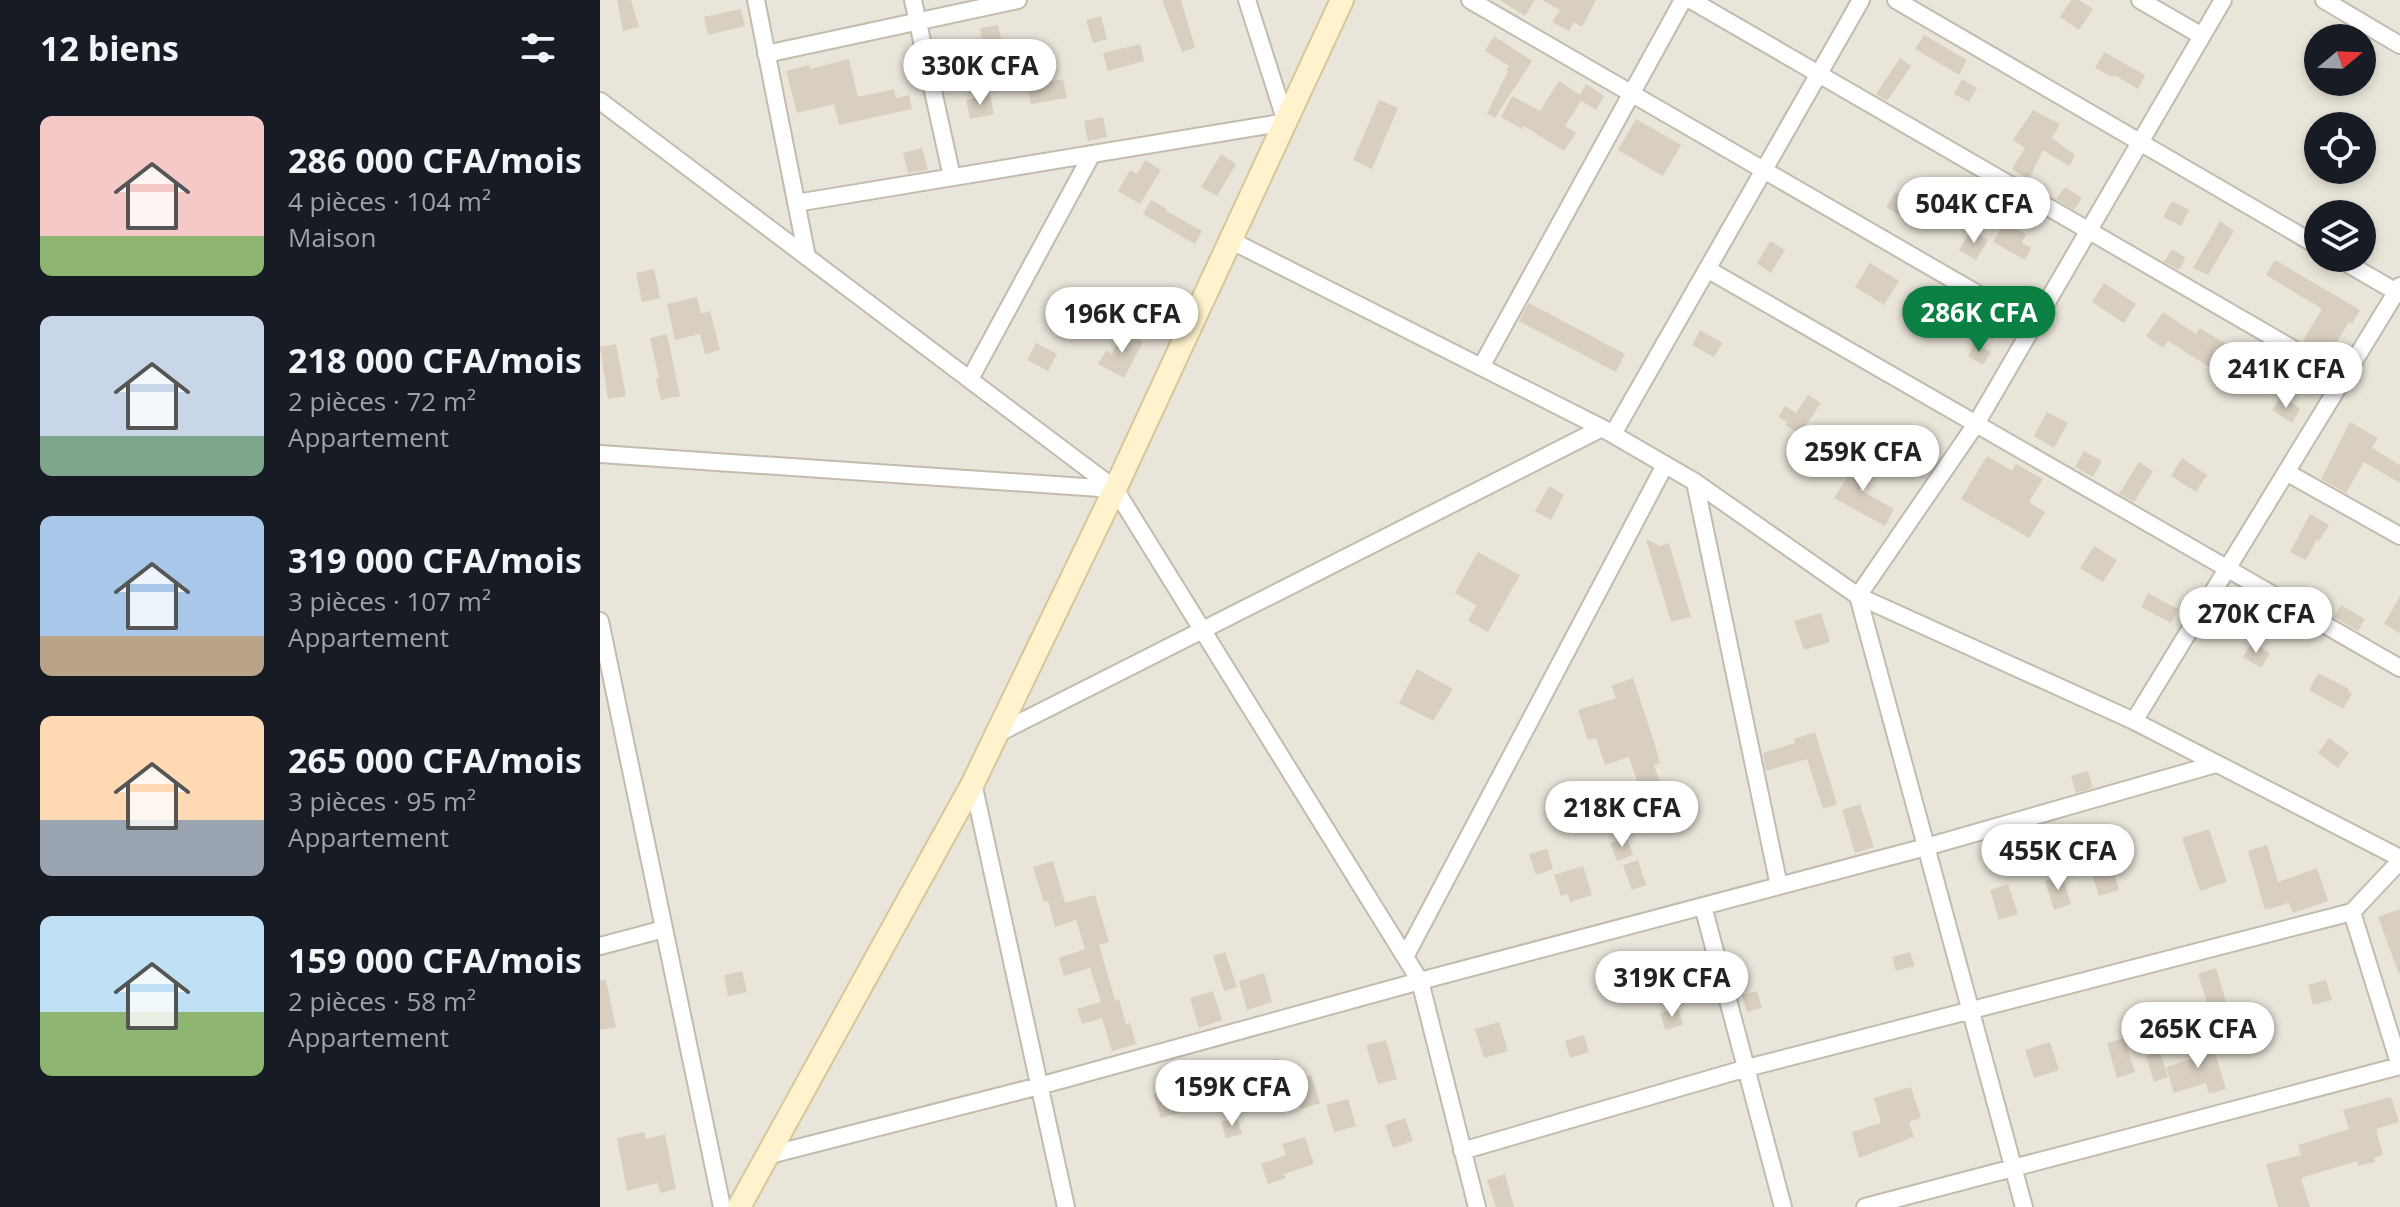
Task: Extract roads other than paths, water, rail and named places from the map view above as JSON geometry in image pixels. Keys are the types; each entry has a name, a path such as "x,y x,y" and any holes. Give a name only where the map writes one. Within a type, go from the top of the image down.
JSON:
{"street":[{"path":"756,0 807,257"},
{"path":"913,0 952,177"},
{"path":"766,54 1018,0"},
{"path":"1247,0 1286,122"},
{"path":"739,1207 973,783 1115,489 1342,0"},
{"path":"1470,0 2033,326"},
{"path":"1481,367 1683,0"},
{"path":"1691,0 2343,378"},
{"path":"997,734 1608,431 1707,269 1861,0"},
{"path":"1896,0 2304,238"},
{"path":"2140,0 2202,36"},
{"path":"2024,1207 1858,596 1976,424 2223,0"},
{"path":"2324,0 2400,45"},
{"path":"600,101 1115,489 1420,981 1477,1207"},
{"path":"796,203 1286,122"},
{"path":"970,379 1092,154"},
{"path":"1230,240 1608,431 1695,482 1858,596 2134,721 2400,859 2352,912 1747,1068 1462,1151"},
{"path":"1707,269 2400,668"},
{"path":"2134,721 2399,291 2364,272"},
{"path":"600,454 1115,489"},
{"path":"1405,957 1665,465"},
{"path":"2286,472 2400,536"},
{"path":"1695,482 1779,886"},
{"path":"600,621 722,1207"},
{"path":"766,1156 1039,1086 1926,847 2216,764"},
{"path":"973,783 1066,1207"},
{"path":"1703,906 1783,1207"},
{"path":"1865,1207 2400,1066 2352,912"},
{"path":"600,946 664,929"}]}
